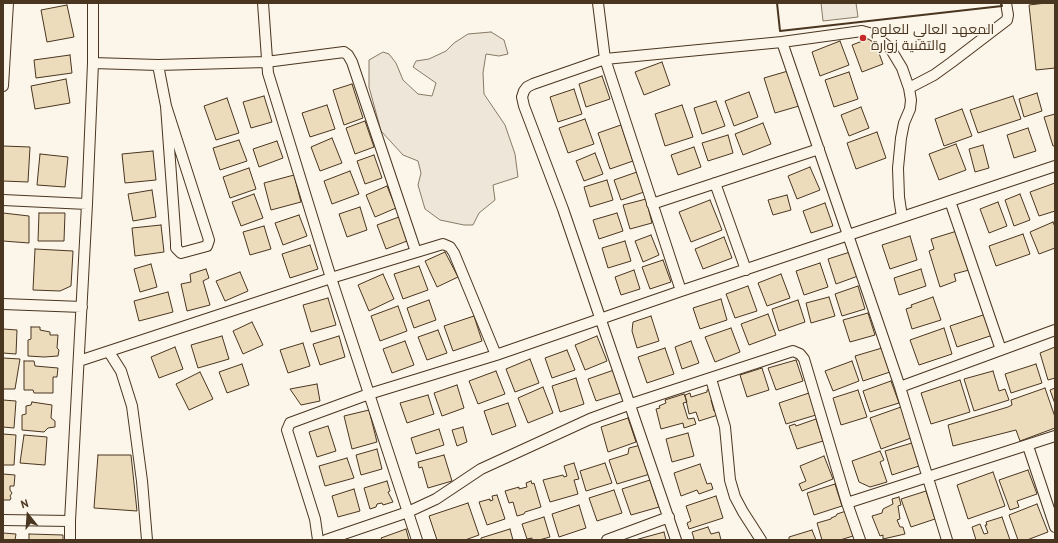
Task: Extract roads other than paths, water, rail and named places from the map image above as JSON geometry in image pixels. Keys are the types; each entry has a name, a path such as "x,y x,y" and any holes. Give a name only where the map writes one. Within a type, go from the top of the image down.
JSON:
{"street":[{"path":"3,86 8,3"},
{"path":"70,540 93,64 93,3"},
{"path":"263,3 266,62 268,73 331,278 418,540"},
{"path":"598,3 605,59 681,291"},
{"path":"909,88 934,75 1007,20 1008,15 1006,3"},
{"path":"676,540 563,209 522,97 524,91 533,84 605,59 782,42 862,31 869,33 890,48 902,68 909,88 911,100 901,138 898,168 899,197 902,217"},
{"path":"782,42 900,387 946,540"},
{"path":"93,64 158,65 266,62 344,52 348,55 355,69 416,252"},
{"path":"158,65 166,106 209,240 207,246 181,253 176,248 166,106"},
{"path":"652,204 819,149"},
{"path":"318,540 314,519 287,430 290,423 369,394 496,355 681,291 1055,166"},
{"path":"715,183 746,270"},
{"path":"3,200 87,204"},
{"path":"950,201 1001,350"},
{"path":"79,361 331,278 443,244 450,247 454,253 496,355"},
{"path":"3,304 82,307"},
{"path":"900,387 1055,330"},
{"path":"326,540 408,512 436,499 481,469 590,419 630,404 711,379 793,351 800,354 804,359 847,503 860,540"},
{"path":"109,352 121,371 132,406 142,481 147,540"},
{"path":"711,379 725,427 730,480 735,498 742,512 761,540"},
{"path":"847,503 1028,446 1055,436"},
{"path":"1028,446 1055,527"},
{"path":"607,540 669,517"},
{"path":"3,520 70,521"}],"place":[{"name":"المعهد العالي للعلوم والتقنية زوارة","path":"863,38"}]}
